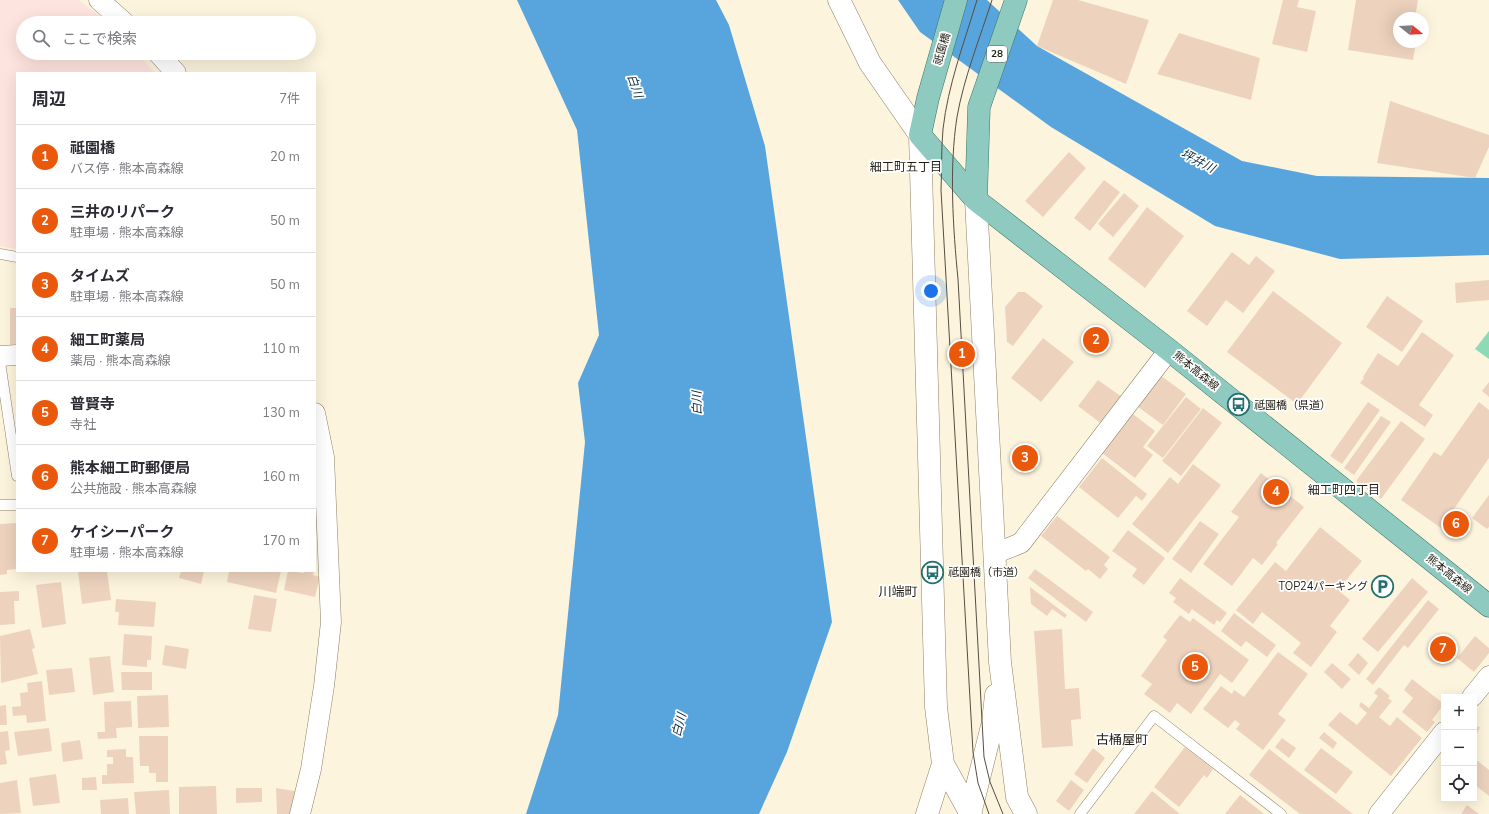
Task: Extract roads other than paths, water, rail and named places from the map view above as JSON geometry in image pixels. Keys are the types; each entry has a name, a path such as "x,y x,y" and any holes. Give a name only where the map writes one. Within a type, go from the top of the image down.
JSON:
{"main road":[{"name":"祇園橋","path":"920,135 928,98 956,0"},
{"name":"28","path":"976,200 978,108 1016,0"},
{"name":"熊本高森線","path":"920,135 976,200 1169,350 1489,606"}],"street":[{"path":"99,0 117,16"},
{"path":"839,0 870,64 920,135 936,707 943,764 970,814"},
{"path":"164,60 175,72"},
{"path":"976,200 1000,662 1017,797 1026,814"},
{"path":"994,554 1021,543 1169,350"},
{"path":"0,356 16,355"},
{"path":"300,814 311,769 324,686 331,622 324,557 324,457 316,418"},
{"path":"970,814 993,722 1000,662"},
{"path":"1474,694 1489,676"},
{"path":"1378,814 1441,736"},
{"path":"927,814 943,764"}],"lane":[{"path":"0,254 16,257"},
{"path":"0,362 16,469"},
{"path":"0,505 16,505"},
{"path":"1080,814 1154,716 1281,814"}],"water":[{"name":"白川","path":"517,0 716,0 729,25 765,146 832,622 787,752 759,814 526,814 558,715 585,442 578,383 599,335 577,130"},
{"name":"坪井川","path":"898,0 987,0 1037,46 1242,161 1317,176 1489,178 1489,255 1340,259 1215,226 1051,127 920,32"}],"tram line":[{"path":"977,0 957,64 945,113 942,137 941,190 973,752 978,783 989,814"},
{"path":"992,0 968,72 960,102 957,117 952,177 984,757 990,782 1003,814"}],"place":[{"name":"三井のリパーク","path":"1096,340"},
{"name":"祗園橋","path":"962,354"},
{"name":"祗園橋（県道）","path":"1238,405"},
{"name":"タイムズ","path":"1025,458"},
{"name":"細工町薬局","path":"1276,492"},
{"name":"熊本細工町郵便局","path":"1456,524"},
{"name":"祗園橋（市道）","path":"933,572"},
{"name":"TOP24パーキング","path":"1383,586"},
{"name":"ケイシーパーク","path":"1443,649"},
{"name":"普賢寺","path":"1195,667"}],"district":[{"name":"細工町五丁目","path":"906,167"},
{"name":"細工町四丁目","path":"1344,490"},
{"name":"川端町","path":"898,592"},
{"name":"古桶屋町","path":"1122,740"}]}
